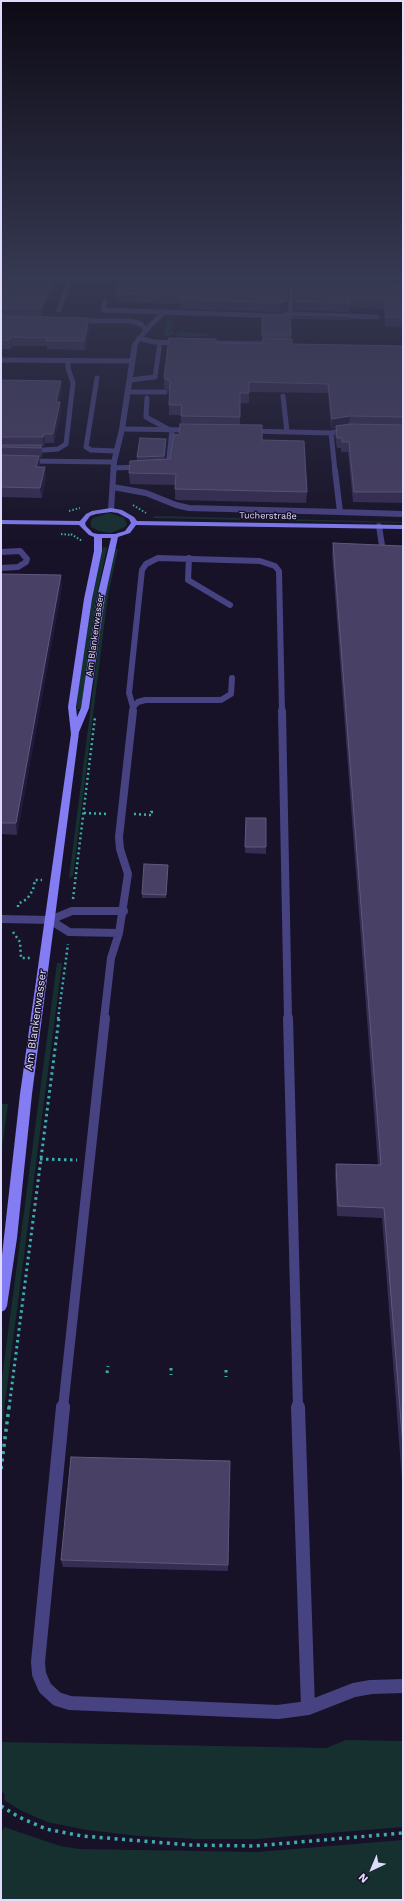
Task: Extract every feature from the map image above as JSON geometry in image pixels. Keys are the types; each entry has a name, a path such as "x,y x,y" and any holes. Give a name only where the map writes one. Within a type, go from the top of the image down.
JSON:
{"street":[{"path":"111,510 114,459 122,429 131,368"},
{"path":"111,510 127,514 132,518 134,523 128,532 114,536 98,536 86,531 82,523 84,519 94,512 111,510"},
{"path":"1,522 82,523"},
{"name":"Tucherstraße","path":"134,523 403,527"},
{"name":"Am Blankenwasser","path":"75,734 72,708 88,599 98,551 98,536"},
{"name":"Am Blankenwasser","path":"1,1306 11,1238 26,1094 75,734 85,708 101,597 114,536"},
{"path":"1,919 50,920"}],"lane":[{"path":"22,451 58,449 66,444 73,383 68,368"},
{"path":"130,380 154,377 156,368"},
{"path":"97,378 86,447 114,459"},
{"path":"128,392 165,392"},
{"path":"283,396 287,432"},
{"path":"147,398 146,417 171,430"},
{"path":"122,429 195,430"},
{"path":"160,467 168,466 171,430"},
{"path":"241,431 330,433 356,430"},
{"path":"330,433 340,512"},
{"path":"102,456 144,467"},
{"path":"24,461 114,459"},
{"path":"113,487 146,493 176,505 189,508 403,514"},
{"path":"379,526 383,552 403,552"},
{"path":"1,552 20,551 27,559 26,562 18,567 1,568"},
{"path":"308,1708 291,1193 279,571 275,566 260,561 158,558 146,564 142,570 129,693 133,707 119,837 120,849 128,874 120,933 111,958 108,982 54,1496 38,1662 39,1674 45,1688 51,1694 57,1698 70,1702 278,1712 308,1708 354,1690 371,1687 403,1686"},
{"path":"189,558 188,580 230,605"},
{"path":"133,707 138,702 145,700 221,700 231,694 232,678"},
{"path":"50,920 72,911 124,910"},
{"path":"50,920 69,932 120,933"}],"path":[{"path":"72,911 96,712"},
{"path":"84,813 98,814"},
{"path":"1,1469 69,932"},
{"path":"40,1158 66,1160"},
{"path":"107,1373 108,1366"},
{"path":"171,1368 171,1375"},
{"path":"226,1370 226,1377"},
{"path":"1,1806 19,1817 46,1829 82,1836 190,1845 254,1846 403,1833"}],"green space":[{"path":"109,513 124,518 127,524 125,527 111,533 99,531 91,527 91,521 93,518"},
{"path":"155,516 403,522 403,523 152,518"},
{"path":"103,547 107,548 96,599 81,709 77,709 78,690 92,600"},
{"path":"114,548 118,549 108,595 73,876 69,878 105,595"},
{"path":"57,963 62,963 1,1433 1,1385"},
{"path":"1,1104 8,1104 1,1155"},
{"path":"346,1740 403,1741 403,1827 257,1839 196,1839 138,1836 87,1830 47,1822 20,1810 4,1800 5,1795 1,1790 1,1742 326,1748"},
{"path":"4,1827 60,1846 79,1849 257,1852 403,1840 403,1900 1,1900 1,1834"}],"building":[{"path":"165,368 403,368 403,417 350,416 332,419 328,384 249,382 249,393 240,393 240,417 181,416 182,405 169,405 170,381 164,378"},
{"path":"1,380 61,381 56,402 60,402 53,434 44,434 43,437 1,437"},
{"path":"180,424 262,425 262,440 304,441 307,492 175,489 176,474 129,473 130,461 170,459 174,434 179,435"},
{"path":"350,424 403,425 403,492 354,492 349,442 342,442 342,438 337,438 336,426"},
{"path":"140,438 166,439 164,456 137,457"},
{"path":"1,445 41,445 41,448 1,447"},
{"path":"1,455 39,456 36,467 45,467 40,488 1,487"},
{"path":"333,543 403,546 403,1447 384,1208 338,1206 336,1164 381,1165"},
{"path":"1,574 61,575 16,823 1,823"},
{"path":"246,818 266,818 266,847 245,847"},
{"path":"144,864 168,865 166,895 142,894"},
{"path":"71,1457 230,1461 228,1565 61,1560"}]}
